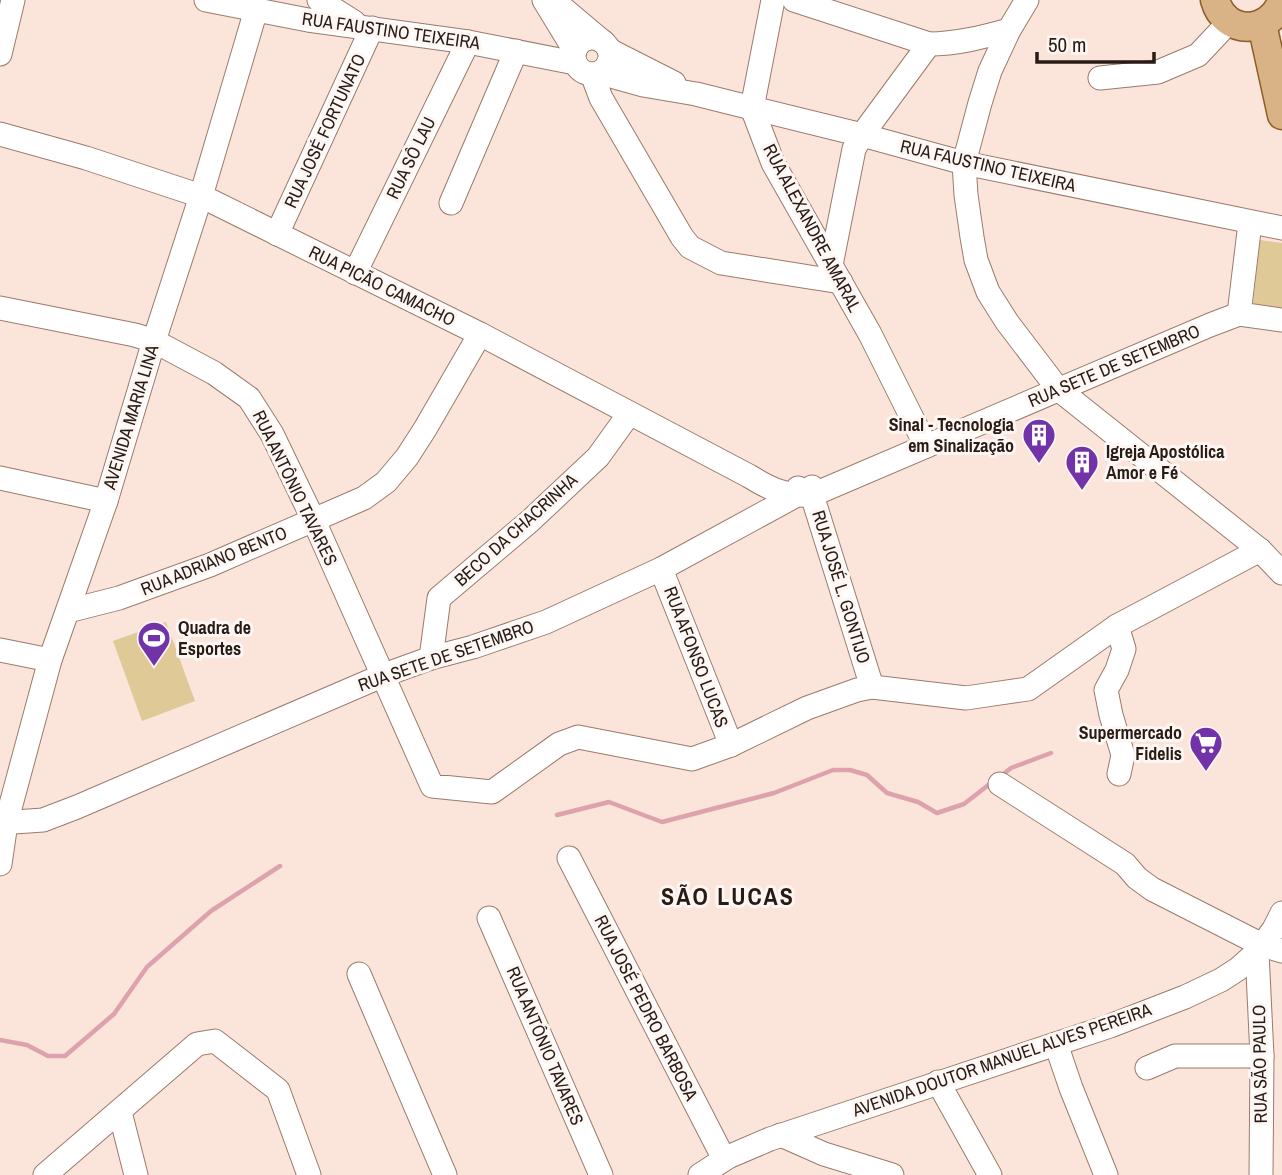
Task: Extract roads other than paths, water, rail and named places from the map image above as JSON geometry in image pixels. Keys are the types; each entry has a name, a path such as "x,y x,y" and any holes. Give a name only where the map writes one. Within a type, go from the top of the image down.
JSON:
{"main road":[{"path":"1218,9 1240,26 1251,27 1275,14 1282,115"}],"street":[{"path":"0,54 13,0"},
{"name":"RUA FAUSTINO TEIXEIRA","path":"206,0 308,20 468,43 586,65 643,85 752,107 964,163 1282,228"},
{"path":"319,0 366,27"},
{"path":"544,0 586,65"},
{"name":"RUA FAUSTINO TEIXEIRA","path":"553,0 606,46 696,94"},
{"path":"752,107 773,0"},
{"path":"794,0 929,44 955,43 1009,30"},
{"path":"1027,0 990,71 964,163 965,195 976,260 988,292 1007,322 1058,389 1260,551 1282,573"},
{"path":"1100,78 1158,72 1198,55 1218,9"},
{"name":"AVENIDA MARIA LINA","path":"0,864 3,823 50,660 106,500 256,10"},
{"name":"RUA JOSÉ FORTUNATO","path":"277,234 366,27"},
{"path":"586,65 608,65 610,60 606,46 595,38 578,45 586,65 601,98 690,247 721,263 836,274 851,157 862,135 929,44"},
{"name":"RUA SÔ LAU","path":"355,273 468,43"},
{"path":"451,203 516,51"},
{"name":"RUA ALEXANDRE AMARAL","path":"752,107 773,163 870,334 926,446"},
{"name":"RUA PICÃO CAMACHO","path":"0,134 86,158 201,196 480,334 767,487 804,491"},
{"path":"1250,223 1238,314 1282,320"},
{"name":"RUA ANTÔNIO TAVARES","path":"0,308 153,341 214,373 249,398 272,434 314,521 432,786 492,792 559,744 578,737 692,759 731,745"},
{"name":"RUA SETE DE SETEMBRO","path":"3,823 43,820 384,675 546,622 661,569 804,491 835,486 1238,314"},
{"name":"RUA ADRIANO BENTO","path":"68,611 119,598 211,565 363,498 386,482 407,457 480,334"},
{"name":"BECO DA CHACRINHA","path":"431,658 439,598 530,521 598,457 629,414"},
{"path":"0,478 106,500"},
{"name":"RUA JOSÉ L. GONTIJO","path":"804,491 872,687"},
{"path":"731,745 807,708 872,687 966,698 1028,689 1117,626 1260,551"},
{"name":"RUA AFONSO LUCAS","path":"661,569 731,745"},
{"path":"1117,626 1124,649 1106,690 1122,755 1119,774"},
{"path":"0,650 50,660"},
{"path":"1000,784 1125,863 1137,878 1152,889 1267,949"},
{"name":"RUA JOSÉ PEDRO BARBOSA","path":"569,858 724,1159"},
{"name":"AVENIDA DOUTOR MANUEL ALVES PEREIRA","path":"700,1175 724,1159 781,1135 1110,1026 1185,997 1230,974 1267,949 1282,913"},
{"name":"RUA ANTÔNIO TAVARES","path":"489,918 601,1175"},
{"name":"RUA SÃO PAULO","path":"1261,1175 1272,1149 1262,1056 1267,949"},
{"path":"359,974 445,1175"},
{"path":"45,1175 197,1044 215,1041 278,1090 309,1175"},
{"path":"1056,1044 1106,1175"},
{"path":"1147,1068 1175,1056 1262,1056"},
{"path":"938,1082 990,1175"},
{"path":"120,1112 136,1175"},
{"path":"781,1135 824,1154 892,1175"}],"waterway":[{"path":"1001,776 1011,768 1051,753"},
{"path":"557,815 609,802 662,822 774,793 833,770 850,770 867,775 887,793 918,802 937,813 964,804 991,783"},
{"path":"0,1040 27,1045 48,1056 65,1056 114,1014 147,967 211,911 280,866"}],"place":[{"name":"Sinal - Tecnologia em Sinalização","path":"1039,465"},
{"name":"Igreja Apostólica Amor e Fé","path":"1082,492"},
{"name":"Quadra de Esportes","path":"154,668"},
{"name":"Supermercado Fidelis","path":"1206,773"}],"district":[{"name":"SÃO LUCAS","path":"728,897"}]}
